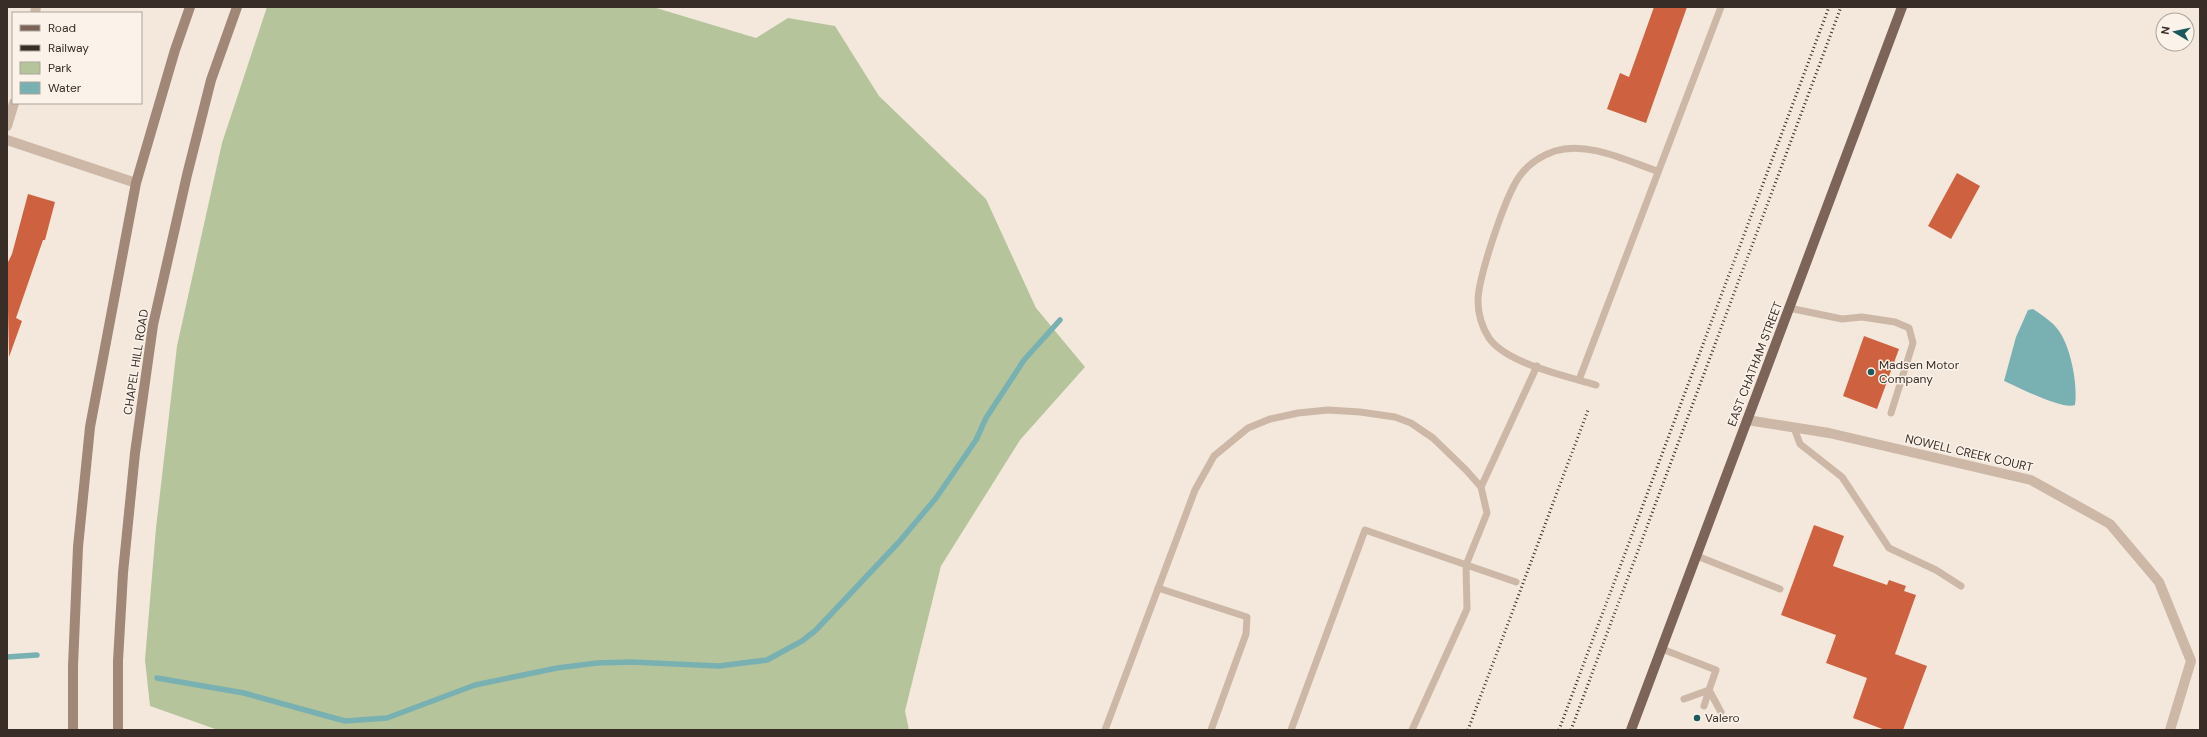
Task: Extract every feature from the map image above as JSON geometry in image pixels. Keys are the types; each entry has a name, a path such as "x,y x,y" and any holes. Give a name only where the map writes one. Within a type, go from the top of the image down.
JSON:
{"main road":[{"path":"73,730 78,548 90,427 136,183 175,50 190,7"},
{"path":"230,26 234,7"},
{"name":"CHAPEL HILL ROAD","path":"118,730 118,661 123,573 135,453 153,325 211,80 237,7"},
{"name":"EAST CHATHAM STREET","path":"1631,730 1902,7"}],"street":[{"path":"7,126 14,104"},
{"path":"7,140 136,183"},
{"name":"NOWELL CREEK COURT","path":"1747,420 1829,433 2031,480 2110,524 2159,582 2192,661 2170,730"}],"lane":[{"path":"1579,380 1657,171 1721,7"},
{"path":"1596,385 1537,366 1516,358 1499,349 1489,338 1480,320 1478,301 1481,279 1510,193 1519,177 1530,164 1542,156 1568,148 1592,150 1657,171"},
{"path":"1790,308 1842,319 1862,317 1895,322 1909,328 1913,343 1891,413"},
{"path":"1481,487 1537,366"},
{"path":"1105,730 1204,471 1214,456 1248,428 1270,419 1298,413 1328,410 1360,412 1395,418 1411,423 1427,434 1466,470 1481,487 1487,513 1466,565 1467,609 1412,730"},
{"path":"1794,428 1800,444 1842,477 1889,548 1936,570 1961,586"},
{"path":"1291,730 1365,530 1516,582"},
{"path":"1697,556 1780,589"},
{"path":"1158,588 1247,617 1246,634 1211,730"},
{"path":"1662,649 1716,670 1704,706"},
{"path":"1684,699 1709,690"},
{"path":"1709,690 1721,712"}],"green space":[{"path":"267,7 653,7 756,38 788,18 835,26 879,96 986,199 1036,308 1085,367 1020,440 941,566 905,711 909,730 218,730 150,706 145,660 156,528 177,346 222,143"}],"water":[{"path":"2033,309 2054,325 2059,331 2067,347 2073,367 2076,397 2075,405 2069,406 2051,401 2029,393 2004,381 2016,337 2028,310"}],"building":[{"path":"1654,7 1687,7 1646,123 1607,109 1620,73 1629,77"},
{"path":"1957,173 1980,186 1951,239 1928,226"},
{"path":"28,194 55,202 45,240 43,240 16,318 22,321 9,357 7,264 12,254"},
{"name":"Madsen Motor Company","path":"1864,336 1899,349 1877,409 1843,396"},
{"path":"1814,525 1844,536 1833,566 1887,585 1889,580 1906,586 1904,591 1916,595 1895,654 1927,666 1903,730 1885,730 1853,718 1867,678 1826,663 1836,635 1781,615"}],"waterway":[{"path":"157,678 244,693 345,721 387,718 475,685 557,668 597,663 631,662 719,666 767,660 802,641 816,630 899,542 936,498 976,440 986,418 1024,360 1060,320"},
{"path":"7,657 37,655"}],"railway":[{"path":"1559,730 1829,7"},
{"path":"1571,730 1841,7"},
{"path":"1468,730 1588,410"}],"place":[{"name":"Madsen Motor Company","path":"1871,372"},
{"name":"Valero","path":"1697,718"}]}
